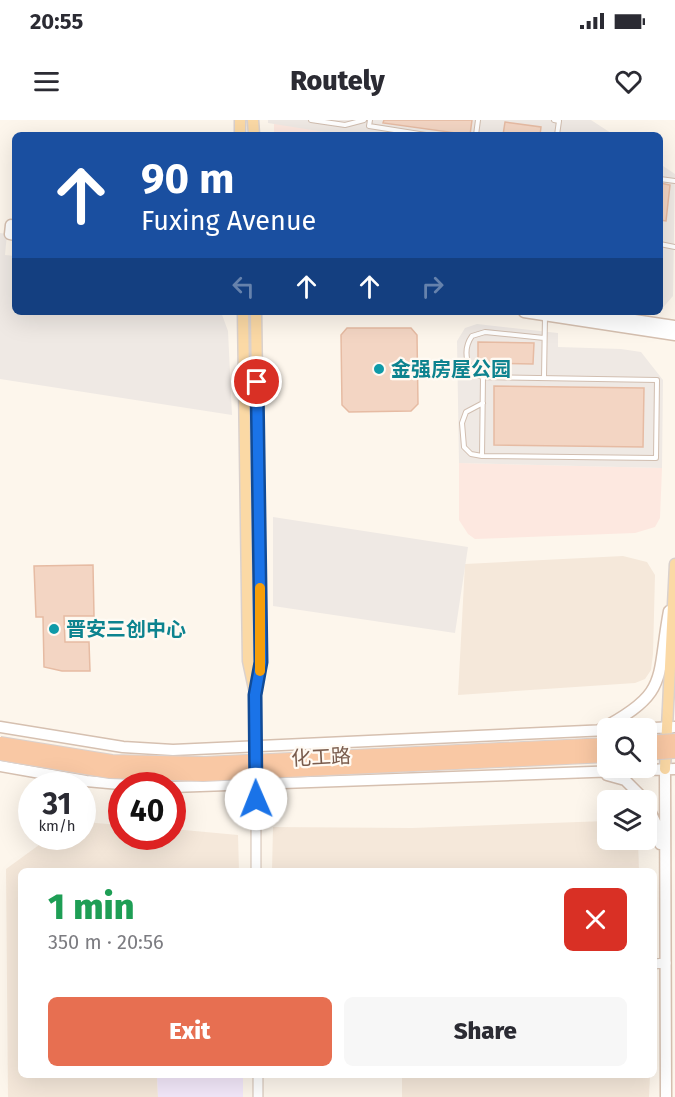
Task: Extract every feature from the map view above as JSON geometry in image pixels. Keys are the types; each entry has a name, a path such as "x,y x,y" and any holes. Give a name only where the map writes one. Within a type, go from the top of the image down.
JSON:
{"highway":[{"path":"657,741 675,740"},
{"name":"化工路","path":"0,743 112,761 204,763 597,745"},
{"path":"657,753 675,752"},
{"name":"化工路","path":"0,754 110,772 203,775 597,757"}],"main road":[{"path":"243,315 248,661 255,695"},
{"path":"256,315 261,662 255,695 256,784"},
{"path":"545,315 675,334"},
{"path":"601,315 675,326"},
{"path":"666,1097 665,869 675,564"},
{"path":"622,718 635,710 655,687 660,674 662,648 673,590"},
{"path":"0,727 123,747 158,749 255,747 597,731"},
{"path":"0,766 108,783"},
{"path":"186,786 670,769"},
{"path":"576,771 611,775 625,780 635,790"},
{"path":"657,826 665,869"}],"street":[{"path":"256,784 256,868"},
{"path":"657,964 666,963"},
{"path":"258,1078 258,1097"}],"lane":[{"path":"310,120 345,125 364,120"},
{"path":"370,120 369,126 407,132"},
{"path":"554,120 559,121 557,132"},
{"path":"544,378 545,315"},
{"path":"483,403 466,412 462,423 464,447 471,454 656,458 657,380 483,377 474,374 468,365 468,344 472,336 485,332 544,338"},
{"path":"482,456 483,377"}],"shaded area":[{"path":"268,120 591,120 609,132 324,132 268,123"},
{"path":"274,123 326,132 274,132"},
{"path":"663,166 675,174 673,296 663,308"},
{"path":"0,233 7,234 5,255 12,256 12,315 222,315 228,331 232,415 0,379"},
{"path":"477,324 558,333 558,347 641,352 663,380 662,468 459,463 457,341 465,328"},
{"path":"459,463 662,468 660,518 655,527 635,533 475,539 468,534 459,520"},
{"path":"273,517 468,547 455,633 273,606"},
{"path":"623,556 647,562 655,575 653,654 651,670 645,679 635,683 458,695 465,564"},
{"path":"597,821 597,850 638,850 639,868 272,868 273,827 412,828"},
{"path":"96,823 108,824 108,850 186,850 186,830 238,835 239,868 18,868 18,1078 157,1078 158,1097 8,1097 6,869 32,850 96,850"},
{"path":"157,1078 243,1078 243,1097 158,1097"},
{"path":"402,1078 650,1078 649,1097 402,1097"}],"building":[{"path":"384,120 472,120 470,132 448,132 383,123"},
{"path":"505,122 541,127 540,132 503,132"},
{"path":"663,184 670,185 666,221 663,220"},
{"name":"金强房屋公园","path":"347,328 411,328 417,335 418,404 411,411 349,412 342,405 341,335"},
{"path":"478,342 534,343 533,364 478,363"},
{"path":"494,386 644,388 643,447 494,445"},
{"name":"晋安三创中心","path":"93,565 94,616 64,616 65,642 89,642 90,671 62,671 44,667 43,617 36,617 34,566"}],"slow traffic":[{"path":"260,588 260,671"}],"place":[{"name":"金强房屋公园","path":"379,369"},
{"name":"晋安三创中心","path":"54,629"}],"route":[{"path":"256,799 255,695 261,662 257,382"}]}
